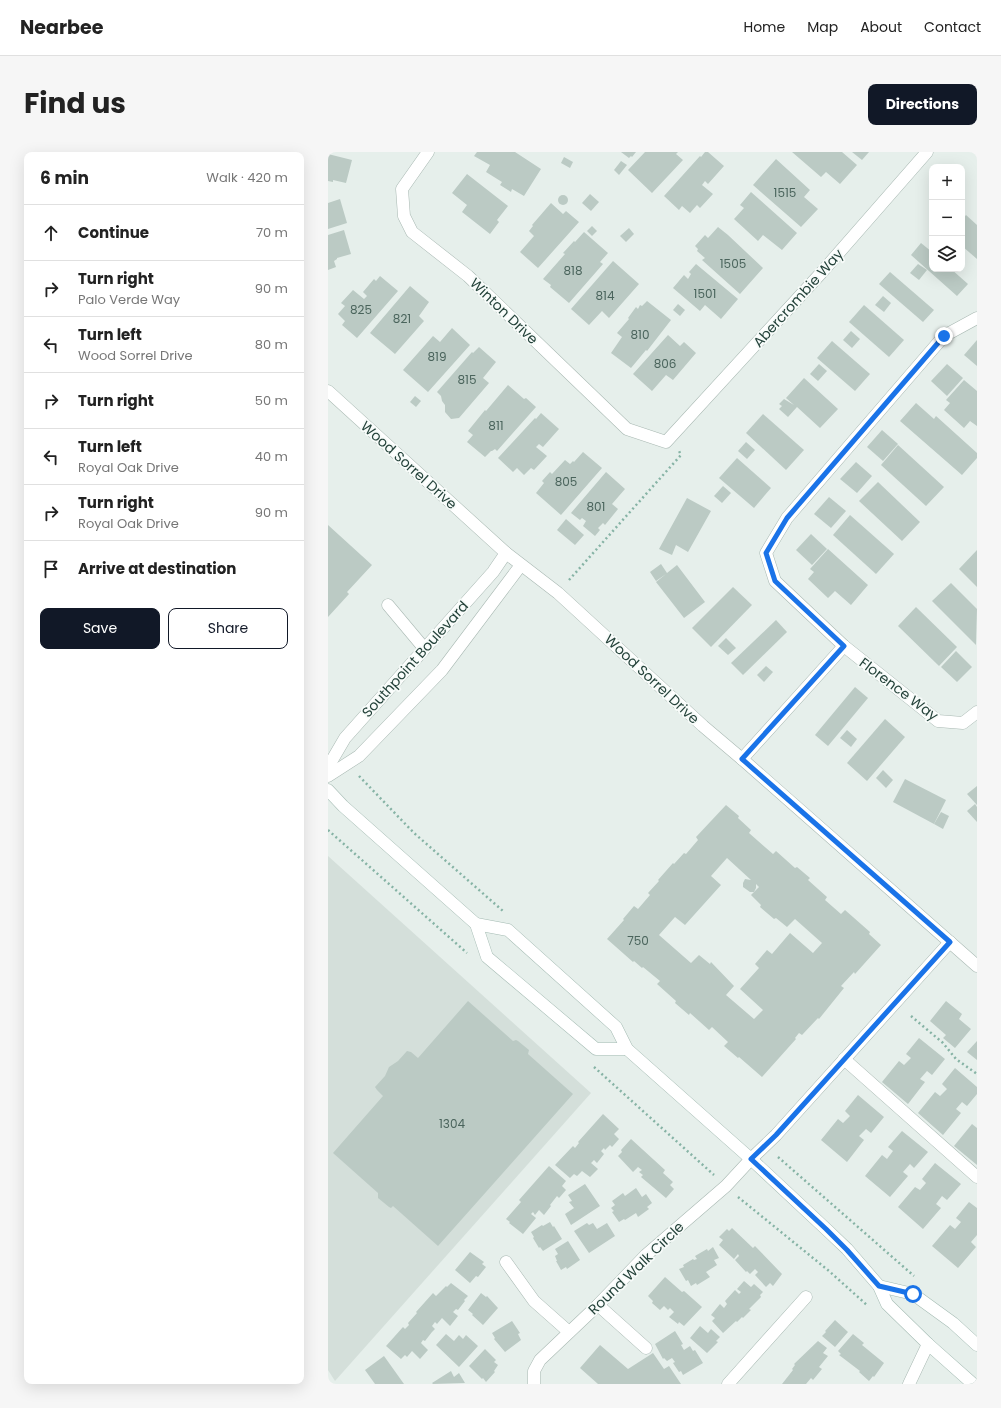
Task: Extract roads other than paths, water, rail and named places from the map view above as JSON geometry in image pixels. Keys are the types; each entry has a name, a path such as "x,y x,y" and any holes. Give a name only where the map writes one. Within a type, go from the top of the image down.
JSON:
{"street":[{"name":"Winton Drive","path":"428,152 402,189 404,216 412,232 468,276 627,429 669,439"},
{"name":"Abercrombie Way","path":"669,439 822,272 927,152"},
{"name":"Florence Way","path":"977,318 944,336 787,518 766,553 775,581 844,646 938,721 962,723 977,712"},
{"name":"Wood Sorrel Drive","path":"328,391 506,553 558,593 703,726 977,966"},
{"name":"Southpoint Boulevard","path":"328,767 345,738 493,572 506,553"},
{"name":"Southpoint Boulevard","path":"328,776 359,756 442,670 521,565"},
{"path":"388,605 424,648"},
{"path":"742,759 844,646"},
{"path":"328,790 343,806 476,924 487,957 596,1049 627,1050"},
{"path":"476,924 508,930 616,1027 627,1050 751,1159 826,1229 879,1286 887,1304 928,1344 973,1384"},
{"name":"Round Walk Circle","path":"534,1384 534,1371 540,1360 598,1305 646,1255 726,1186 776,1135 950,942"},
{"path":"844,1059 977,1177"},
{"path":"506,1262 534,1301 569,1332"},
{"path":"879,1286 913,1294 953,1323 977,1345"},
{"path":"728,1384 806,1297"},
{"path":"598,1305 646,1348"},
{"path":"909,1384 928,1344"}]}
